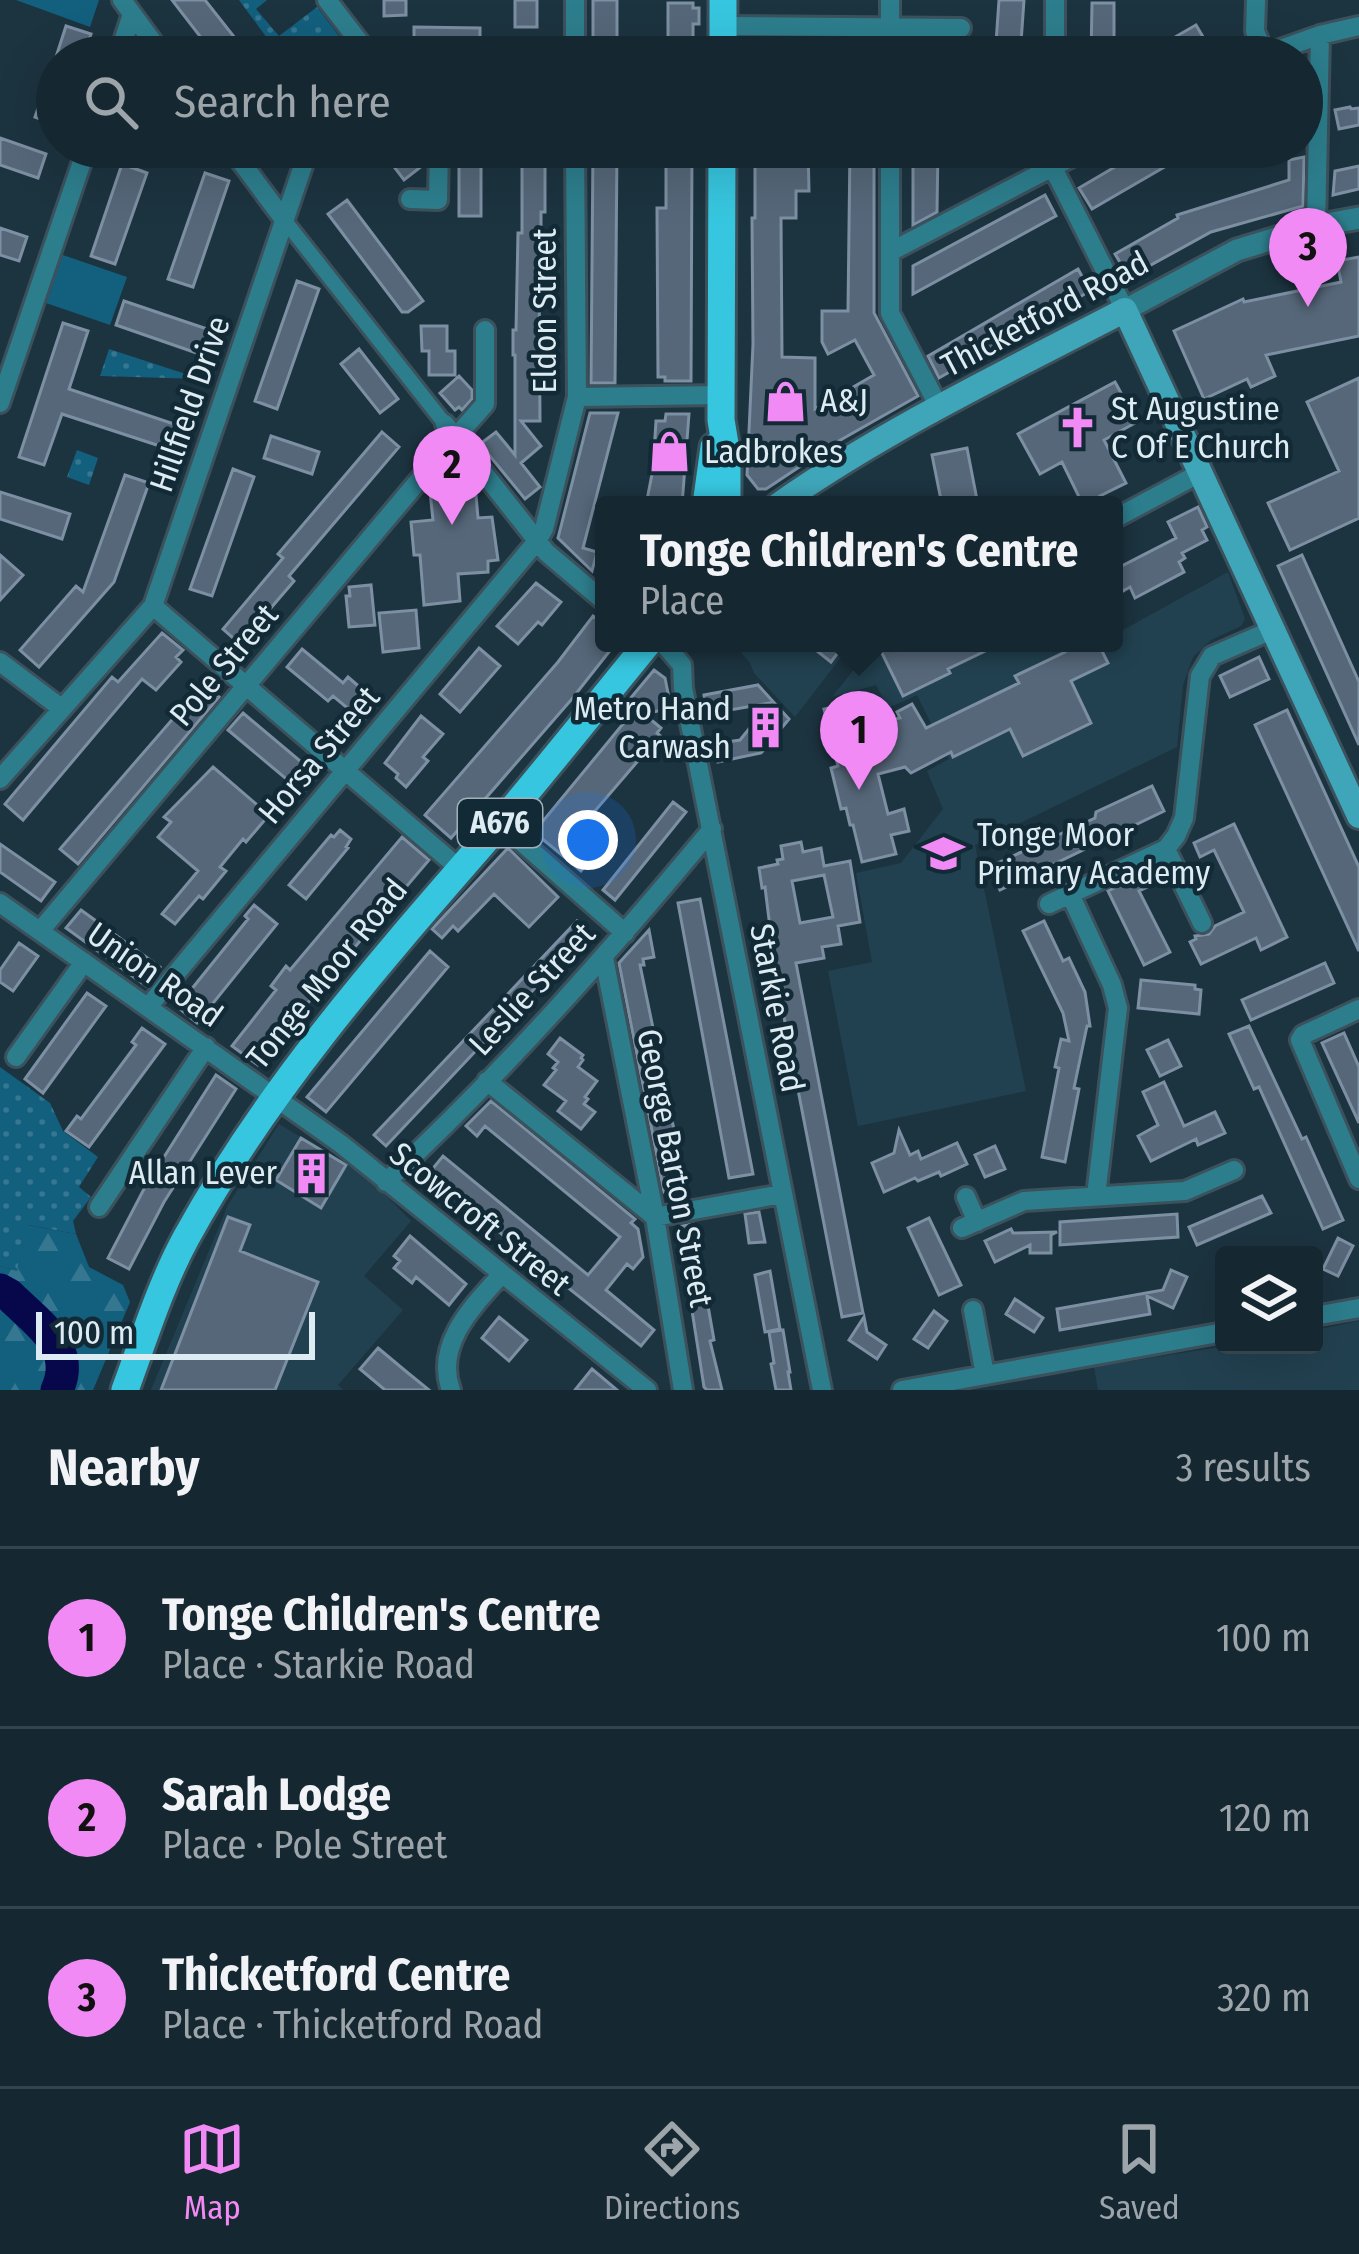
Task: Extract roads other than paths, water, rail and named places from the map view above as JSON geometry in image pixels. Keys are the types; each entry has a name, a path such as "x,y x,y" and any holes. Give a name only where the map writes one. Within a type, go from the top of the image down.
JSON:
{"main road":[{"path":"718,496 727,456 722,408 722,168"},
{"path":"1125,310 1358,810"},
{"name":"Thicketford Road","path":"791,496 939,407 1125,310"},
{"name":"Tonge Moor Road","path":"125,1390 183,1243 275,1096 349,999 641,652"}],"street":[{"path":"327,0 355,36"},
{"path":"575,0 575,36"},
{"path":"890,0 890,36"},
{"path":"1055,0 1055,36"},
{"path":"1256,0 1256,36"},
{"path":"127,7 148,36"},
{"path":"723,13 890,28 961,28"},
{"path":"1317,36 1359,26"},
{"path":"0,404 80,168"},
{"path":"246,168 546,552 595,593"},
{"name":"Hillfield Drive","path":"153,606 302,168"},
{"path":"410,199 438,200 439,168"},
{"name":"Eldon Street","path":"537,541 548,516 577,398 575,168"},
{"path":"890,168 890,313 939,407"},
{"path":"890,252 1041,168"},
{"path":"1060,168 1082,226 1125,310"},
{"path":"1316,226 1317,168"},
{"name":"Thicketford Road","path":"1125,310 1237,250 1359,218"},
{"name":"Pole Street","path":"40,931 453,434 485,404 485,329"},
{"path":"577,398 722,408"},
{"path":"1123,514 1200,473"},
{"name":"Horsa Street","path":"148,1006 537,541"},
{"path":"0,778 153,606 460,868"},
{"path":"1048,904 1166,849 1184,818 1205,664 1212,656 1274,629"},
{"name":"Starkie Road","path":"671,652 682,665 822,1390"},
{"path":"0,662 61,708"},
{"path":"500,823 625,933"},
{"name":"Leslie Street","path":"386,1182 604,958 712,829"},
{"path":"1166,849 1202,922"},
{"path":"1070,895 1118,1008 1096,1196"},
{"name":"Union Road","path":"0,903 275,1096"},
{"name":"George Barton Street","path":"604,958 683,1390"},
{"path":"18,1043 84,962"},
{"path":"1358,1009 1300,1040 1359,1179"},
{"path":"102,1194 206,1047"},
{"path":"487,1081 655,1217 782,1194"},
{"name":"Scowcroft Street","path":"275,1096 647,1390"},
{"path":"966,1197 970,1225 1024,1201 1185,1191 1204,1175 1234,1170"},
{"path":"451,1390 453,1337 464,1316 502,1274"},
{"path":"1323,1314 1359,1308"},
{"path":"973,1310 985,1375"},
{"path":"902,1390 1215,1334"}],"waterway":[{"path":"0,1290 42,1326 58,1348 62,1375 57,1390"}],"place":[{"name":"Thicketford Centre","path":"1308,307"},
{"name":"A&J","path":"786,401"},
{"name":"St Augustine C Of E Church","path":"1077,428"},
{"name":"Ladbrokes","path":"670,452"},
{"name":"Sarah Lodge","path":"452,525"},
{"name":"Metro Hand Carwash","path":"765,728"},
{"name":"Tonge Children's Centre","path":"859,790"},
{"name":"Tonge Moor Primary Academy","path":"943,854"},
{"name":"Allan Lever","path":"311,1173"}]}
